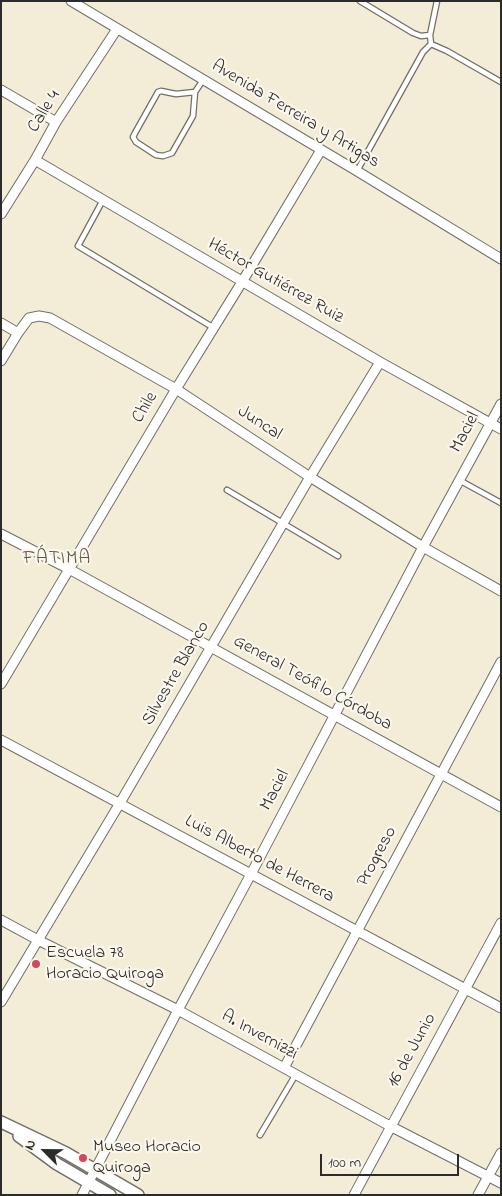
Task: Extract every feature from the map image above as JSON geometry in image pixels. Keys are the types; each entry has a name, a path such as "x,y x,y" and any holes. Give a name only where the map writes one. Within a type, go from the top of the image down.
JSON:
{"street":[{"name":"Avenida Ferreira y Artigas","path":"71,1 357,171 501,260"},
{"name":"Calle 4","path":"1,214 56,122 117,29"},
{"path":"1,90 56,122"},
{"name":"Chile","path":"1,684 176,389 321,150"},
{"name":"Héctor Gutiérrez Ruiz","path":"35,160 380,362 501,429"},
{"name":"Juncal","path":"18,333 30,318 39,316 50,318 176,389 310,477 423,547 501,591"},
{"path":"1,322 18,333 1,361"},
{"name":"Silvestre Blanco","path":"1,1002 120,803 310,477 380,362"},
{"name":"Maciel","path":"82,1195 423,547 501,404"},
{"name":"General Teófilo Córdoba","path":"1,534 69,569 501,807"},
{"name":"Progreso","path":"284,1068 501,662"},
{"name":"Luis Alberto de Herrera","path":"1,740 501,1008"},
{"name":"A. Invernizzi","path":"1,920 178,1010 390,1126 501,1183"},
{"name":"16 de Junio","path":"354,1195 501,923"},
{"path":"1,1122 66,1153 138,1195"},
{"path":"1,1122 57,1164 110,1195"},
{"path":"478,1195 501,1153"}],"lane":[{"path":"360,1 412,33 421,36 430,35"},
{"path":"431,44 430,35 437,1"},
{"path":"431,44 501,82"},
{"path":"357,171 423,52 431,44"},
{"path":"195,92 176,94 158,92 134,133 133,137 136,142 156,155 163,156 172,153 194,116 195,92 203,80"},
{"path":"104,200 78,246 214,328"},
{"path":"459,480 501,503"},
{"path":"227,490 338,556"},
{"path":"260,1135 296,1074"}],"place":[{"name":"Escuela 78 Horacio Quiroga","path":"36,964"},
{"name":"Museo Horacio Quiroga","path":"83,1158"}],"district":[{"name":"FÁTIMA","path":"57,560"}]}
